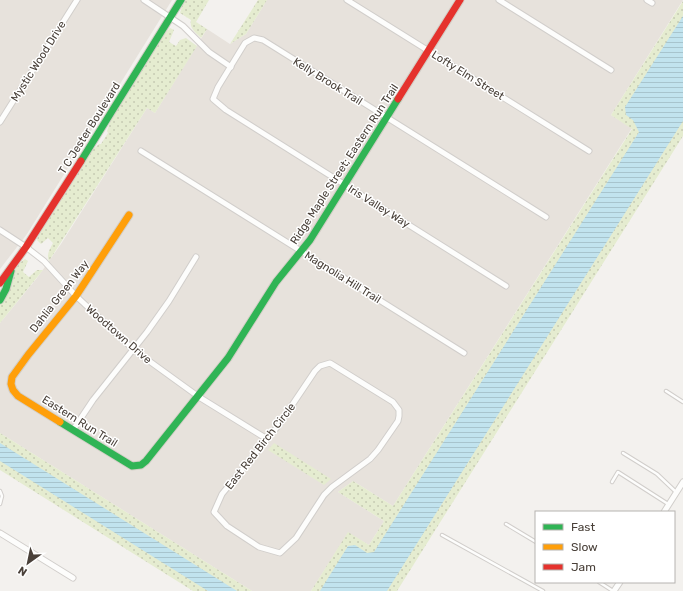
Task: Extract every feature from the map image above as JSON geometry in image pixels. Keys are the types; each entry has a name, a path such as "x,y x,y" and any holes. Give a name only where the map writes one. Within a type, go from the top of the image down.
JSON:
{"street":[{"name":"Mystic Wood Drive","path":"0,122 77,0"},
{"path":"144,0 183,26 209,52 231,67"},
{"name":"T C Jester Boulevard","path":"0,282 26,247 181,0"},
{"name":"Lofty Elm Street","path":"347,0 589,151"},
{"name":"Ridge Maple Street; Eastern Run Trail","path":"137,466 146,461 199,397 228,358 276,282 302,251 460,0"},
{"path":"498,0 611,70"},
{"path":"647,0 652,4"},
{"name":"Kelly Brook Trail","path":"213,99 218,87 245,43 254,38 263,40 546,218"},
{"name":"Iris Valley Way","path":"213,99 226,110 506,286"},
{"name":"Magnolia Hill Trail","path":"140,151 464,353"},
{"name":"Dahlia Green Way","path":"13,390 11,384 12,377 76,296 129,215"},
{"name":"Woodtown Drive","path":"0,230 26,247 44,262 76,296 134,350 199,397 267,439"},
{"path":"73,430 93,400 134,350 169,301 196,257"},
{"name":"T C Jester Boulevard","path":"0,300 6,289 13,266"},
{"name":"East Red Birch Circle","path":"330,363 393,402 399,410 398,421 378,450 370,459 332,487 324,495 296,538 280,553 259,547 227,526 214,512 222,494 267,439 288,413 316,371 320,366 325,364 330,363"},
{"name":"Eastern Run Trail","path":"13,390 18,396 127,464 137,466"},
{"path":"665,511 682,484"},
{"path":"0,533 73,578"}],"lane":[{"path":"666,391 683,402"},
{"path":"623,453 657,474 676,492"},
{"path":"612,482 618,472 669,504"},
{"path":"0,492 2,496 0,504"},
{"path":"506,524 535,541"},
{"path":"442,535 543,591"},
{"path":"601,583 614,591"}],"shaded area":[{"path":"0,0 172,0 27,234 0,269"},
{"path":"267,0 683,0 611,115 632,128 393,506 353,481 338,492 384,521 369,545 348,533 311,591 252,591 0,433 0,323 37,278 61,244 147,108 155,113 207,29 230,44 246,34"}],"green space":[{"path":"184,0 209,0 196,22 207,29 201,38 192,28 191,20 180,13"},
{"path":"258,0 267,0 246,34 230,44"},
{"path":"683,1 683,136 397,591 311,591 348,532 369,545 384,521 338,492 353,481 393,506 632,129 611,115"},
{"path":"170,28 174,30 169,42 176,46 180,40 186,38 197,46 155,113 147,108 49,261 48,254 53,243 48,238 41,244 37,240 38,236 89,153 101,144 108,133 107,131 111,119 163,35"},
{"path":"25,259 28,261 23,272 29,277 37,270 43,270 0,323 0,304 18,264"},
{"path":"0,433 252,591 193,591 0,470"},
{"path":"274,443 331,479 324,485 268,450"}],"water":[{"path":"683,16 683,121 387,591 320,591 348,546 355,545 367,553 374,552 639,132 633,120 626,115 625,107"},
{"path":"0,443 237,591 208,591 0,461"}],"traffic: fast":[{"path":"81,161 181,0"},
{"path":"60,422 132,466 141,465 146,461 228,358 276,282 310,240 398,99"},
{"path":"0,300 6,289 11,271"}],"traffic: slow":[{"path":"60,422 18,396 13,390 11,384 12,377 76,296 129,215"}],"traffic: jam":[{"path":"398,99 460,0"},
{"path":"0,283 26,247 81,161"}]}
